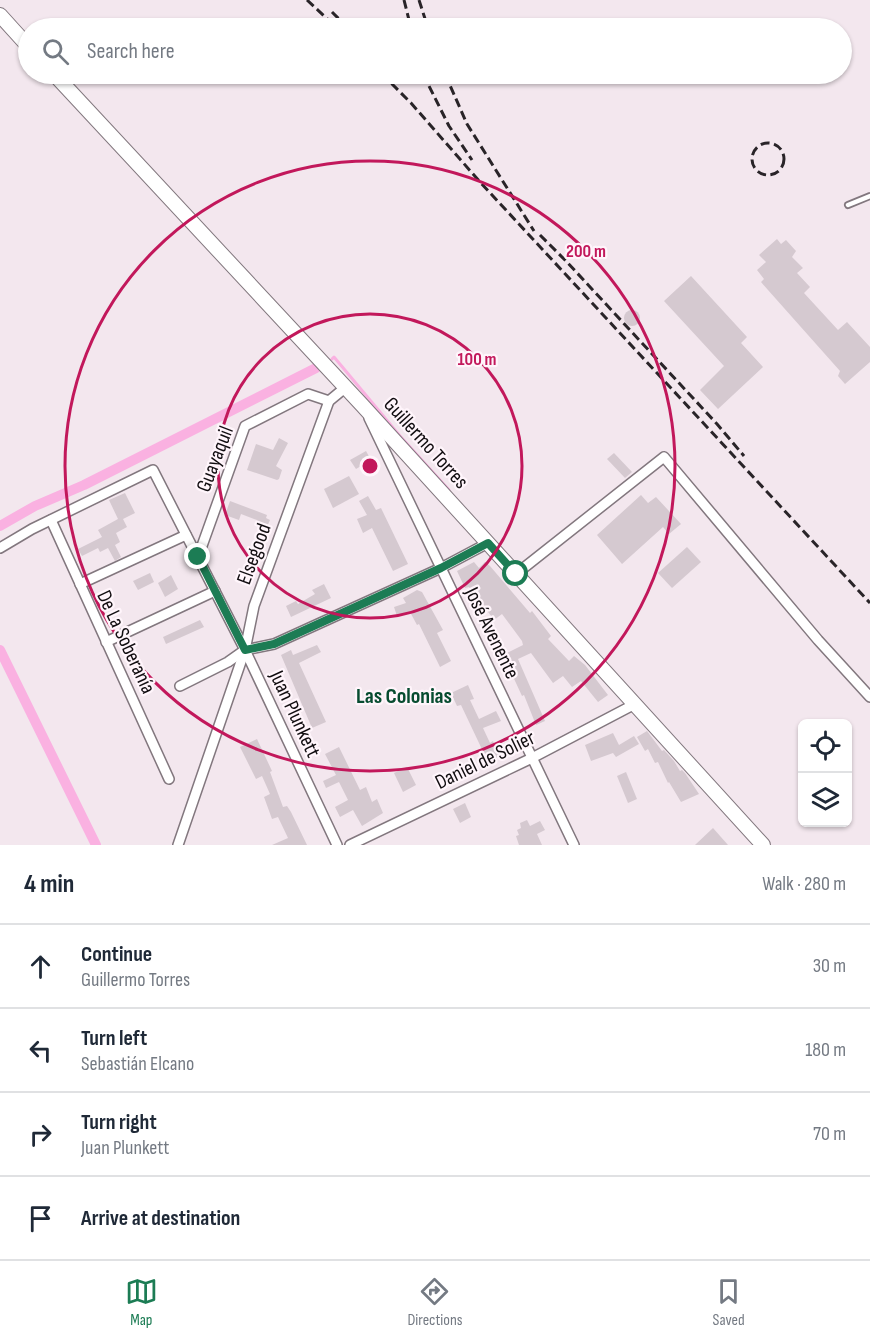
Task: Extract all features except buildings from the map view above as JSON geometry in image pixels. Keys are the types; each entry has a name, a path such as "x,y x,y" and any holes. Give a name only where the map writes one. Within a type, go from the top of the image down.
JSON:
{"main road":[{"path":"0,15 18,35"},
{"name":"Guillermo Torres","path":"63,84 346,387 763,845"}],"street":[{"path":"329,401 346,387"},
{"name":"Guayaquil","path":"198,557 245,426 308,394 329,401"},
{"name":"Elsegood","path":"178,845 245,650 254,606 329,401"},
{"name":"José Avenente","path":"362,405 574,845"},
{"path":"516,574 664,458 818,640 870,697"},
{"name":"Juan Plunkett","path":"51,520 153,470 245,650 337,845"},
{"path":"0,548 51,520"},
{"name":"De La Soberanía","path":"51,520 169,779"},
{"path":"80,584 186,534"},
{"path":"180,686 228,662 245,650 274,644 441,568 488,543"},
{"path":"106,642 215,591"},
{"name":"Daniel de Solier","path":"350,845 532,758 635,704"}],"lane":[{"path":"848,205 870,196"}],"waterway":[{"path":"332,359 334,357 449,490"},
{"path":"0,526 35,506 84,485 316,368"},
{"path":"0,650 96,845"}],"railway":[{"path":"307,0 326,18"},
{"path":"404,0 408,18"},
{"path":"419,0 425,18"},
{"path":"332,12 338,18"},
{"path":"392,84 870,603"},
{"path":"428,84 449,126 472,160"},
{"path":"449,84 467,124 534,231"},
{"path":"768,143 779,148 784,159 779,170 768,175 757,170 752,159 757,148 768,143"},
{"path":"540,235 717,424 744,456"}],"district":[{"name":"Las Colonias","path":"404,696"}],"route":[{"path":"198,557 245,650 274,644 441,568 488,543 516,574"}]}
